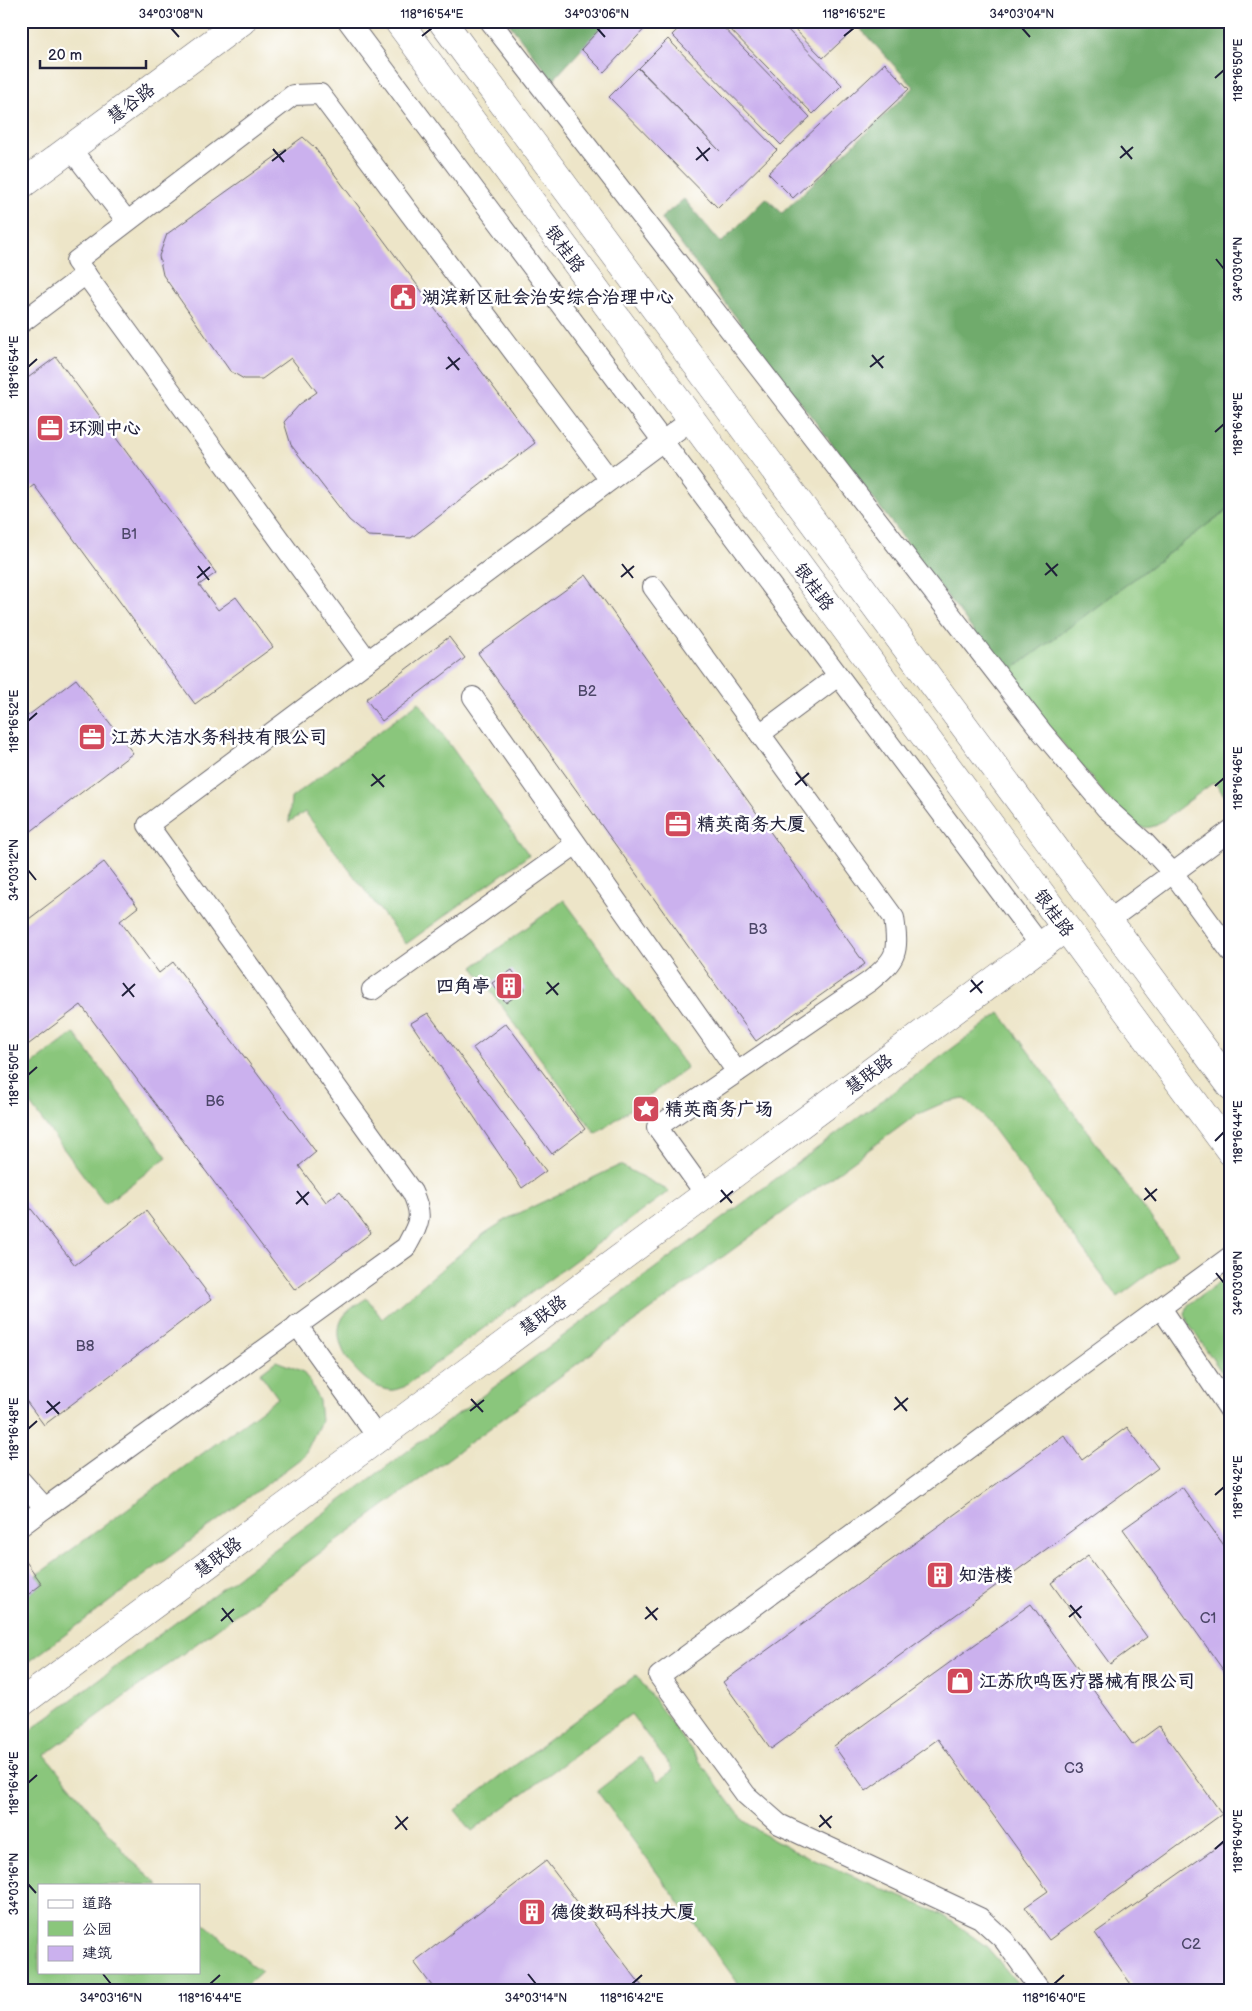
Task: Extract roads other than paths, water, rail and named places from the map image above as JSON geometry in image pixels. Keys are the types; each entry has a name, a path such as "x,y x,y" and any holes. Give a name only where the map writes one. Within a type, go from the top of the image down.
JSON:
{"street":[{"name":"慧谷路","path":"21,185 242,21"},
{"name":"银桂路","path":"398,21 1231,1152"},
{"name":"银桂路","path":"442,21 1231,1086"},
{"name":"慧联路","path":"21,1703 1065,928"}],"lane":[{"path":"348,21 1040,946"},
{"path":"490,21 1042,732 1106,808 1145,843 1173,873 1231,952"},
{"path":"368,660 76,261 293,95 320,94 610,480"},
{"path":"70,148 127,221"},
{"path":"21,323 86,274"},
{"path":"21,1526 406,1246 417,1227 420,1209 412,1192 148,825 691,420"},
{"path":"653,587 894,918 898,942 891,964 870,981 656,1126 706,1195"},
{"path":"760,734 838,676"},
{"path":"473,697 737,1072"},
{"path":"1108,921 1230,831"},
{"path":"372,990 576,844"},
{"path":"1040,1990 1004,1940 980,1918 779,1824 746,1794 659,1676 1231,1256"},
{"path":"1161,1308 1231,1412"},
{"path":"297,1325 378,1438"},
{"path":"21,1481 45,1508"}],"place":[{"name":"湖滨新区社会治安综合治理中心","path":"403,297"},
{"name":"环测中心","path":"50,428"},
{"name":"江苏大洁水务科技有限公司","path":"92,737"},
{"name":"精英商务大厦","path":"678,824"},
{"name":"四角亭","path":"509,986"},
{"name":"精英商务广场","path":"646,1109"},
{"name":"知浩楼","path":"940,1575"},
{"name":"江苏欣鸣医疗器械有限公司","path":"960,1681"},
{"name":"德俊数码科技大厦","path":"532,1912"}]}
